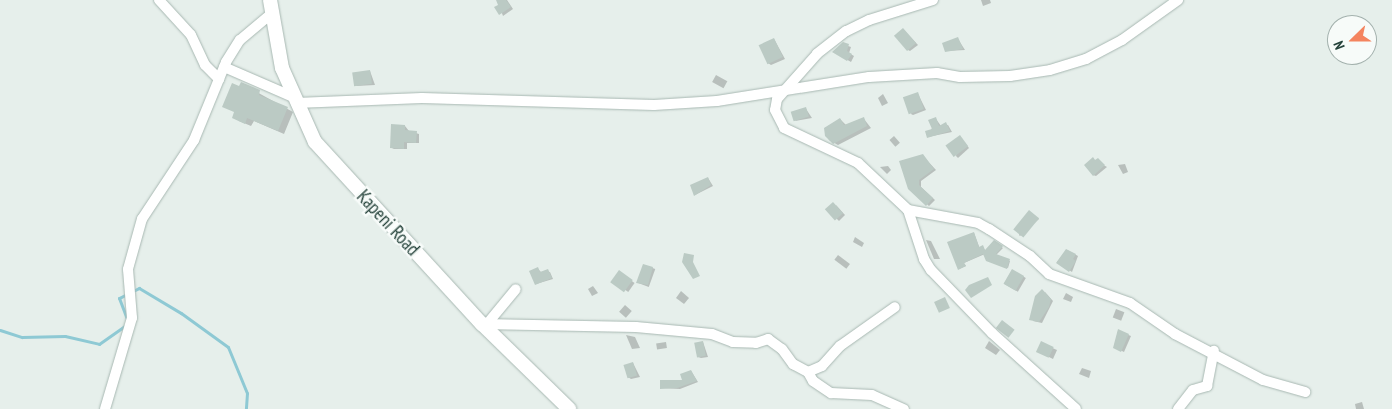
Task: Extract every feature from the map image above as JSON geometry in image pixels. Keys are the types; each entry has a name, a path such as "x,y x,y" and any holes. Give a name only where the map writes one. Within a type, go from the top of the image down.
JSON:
{"main road":[{"name":"Kapeni Road","path":"270,7 282,68 315,142 338,171 569,409"}],"street":[{"path":"159,0 191,35 205,65 219,79"},
{"path":"933,0 869,20 846,31 817,54 777,100 775,110 784,128 858,163 908,210 924,259 931,270 1066,406 1076,409"},
{"path":"224,67 295,100 422,98 654,105 717,101 788,87 917,73 987,78 1050,70 1086,59 1122,40 1178,0"},
{"path":"106,409 132,318 128,269 132,244 142,219 194,140 224,67 240,40 270,7"},
{"path":"908,210 989,228 1030,256 1049,274 1130,303 1175,334 1214,351 1264,380 1305,392"},
{"path":"485,324 516,289"},
{"path":"808,372 822,366 840,346 895,307"},
{"path":"485,324 636,328 712,334 734,342 756,343 768,339 782,349 793,364 808,372 813,380 831,393 885,398 904,409"},
{"path":"1178,409 1193,390 1206,386 1214,351"}],"building":[{"path":"496,0 506,0 511,7 499,15 494,7 498,5"},
{"path":"903,28 916,43 907,51 894,36"},
{"path":"958,37 963,49 945,52 942,43"},
{"path":"774,38 783,57 767,64 759,45"},
{"path":"843,42 849,44 847,51 852,54 847,61 832,52"},
{"path":"370,70 372,84 354,86 352,73"},
{"path":"241,82 260,90 259,95 288,107 278,131 247,118 245,124 232,118 234,112 222,107 232,83 239,86"},
{"path":"918,92 924,109 909,114 903,97"},
{"path":"806,107 809,117 794,121 791,112"},
{"path":"864,117 867,126 833,144 825,136 824,128 840,118 844,125"},
{"path":"936,117 939,126 946,122 950,131 927,138 925,131 932,129 928,120"},
{"path":"391,124 405,125 405,130 417,131 416,143 404,142 404,149 390,148"},
{"path":"960,135 968,146 954,157 945,146"},
{"path":"923,154 934,169 919,180 919,185 933,198 926,206 908,189 899,161"},
{"path":"1093,157 1095,160 1098,158 1105,165 1093,176 1084,165"},
{"path":"708,177 711,185 694,196 690,185"},
{"path":"833,202 843,213 835,221 825,209"},
{"path":"1029,210 1039,218 1023,238 1013,229"},
{"path":"974,232 979,247 983,245 985,250 994,240 1003,246 996,254 1010,259 1007,269 986,261 983,254 964,263 966,266 958,270 947,242"},
{"path":"1066,249 1076,254 1073,259 1076,261 1069,272 1056,263"},
{"path":"684,253 694,255 693,262 700,276 693,279 682,262"},
{"path":"643,264 653,267 648,285 636,283"},
{"path":"538,267 540,272 548,269 552,278 535,285 529,271"},
{"path":"1012,269 1024,276 1016,291 1004,284"},
{"path":"619,270 633,280 624,292 610,282"},
{"path":"988,277 992,285 971,298 965,290 969,285"},
{"path":"1042,289 1051,299 1049,307 1039,322 1029,320 1035,296"},
{"path":"945,297 950,308 939,313 934,302"},
{"path":"1002,320 1015,330 1008,338 996,328"},
{"path":"1118,329 1129,334 1121,352 1113,348"},
{"path":"703,341 706,356 697,357 694,343"},
{"path":"1041,341 1054,347 1049,358 1036,352"},
{"path":"633,362 637,375 628,378 623,365"},
{"path":"691,370 697,381 677,388 660,389 660,380 682,380 680,374"}],"waterway":[{"path":"133,291 139,288 181,313 228,347 247,393 246,409"},
{"path":"127,294 119,298 128,321"},
{"path":"0,330 22,337 65,336 99,344 126,325"}]}
